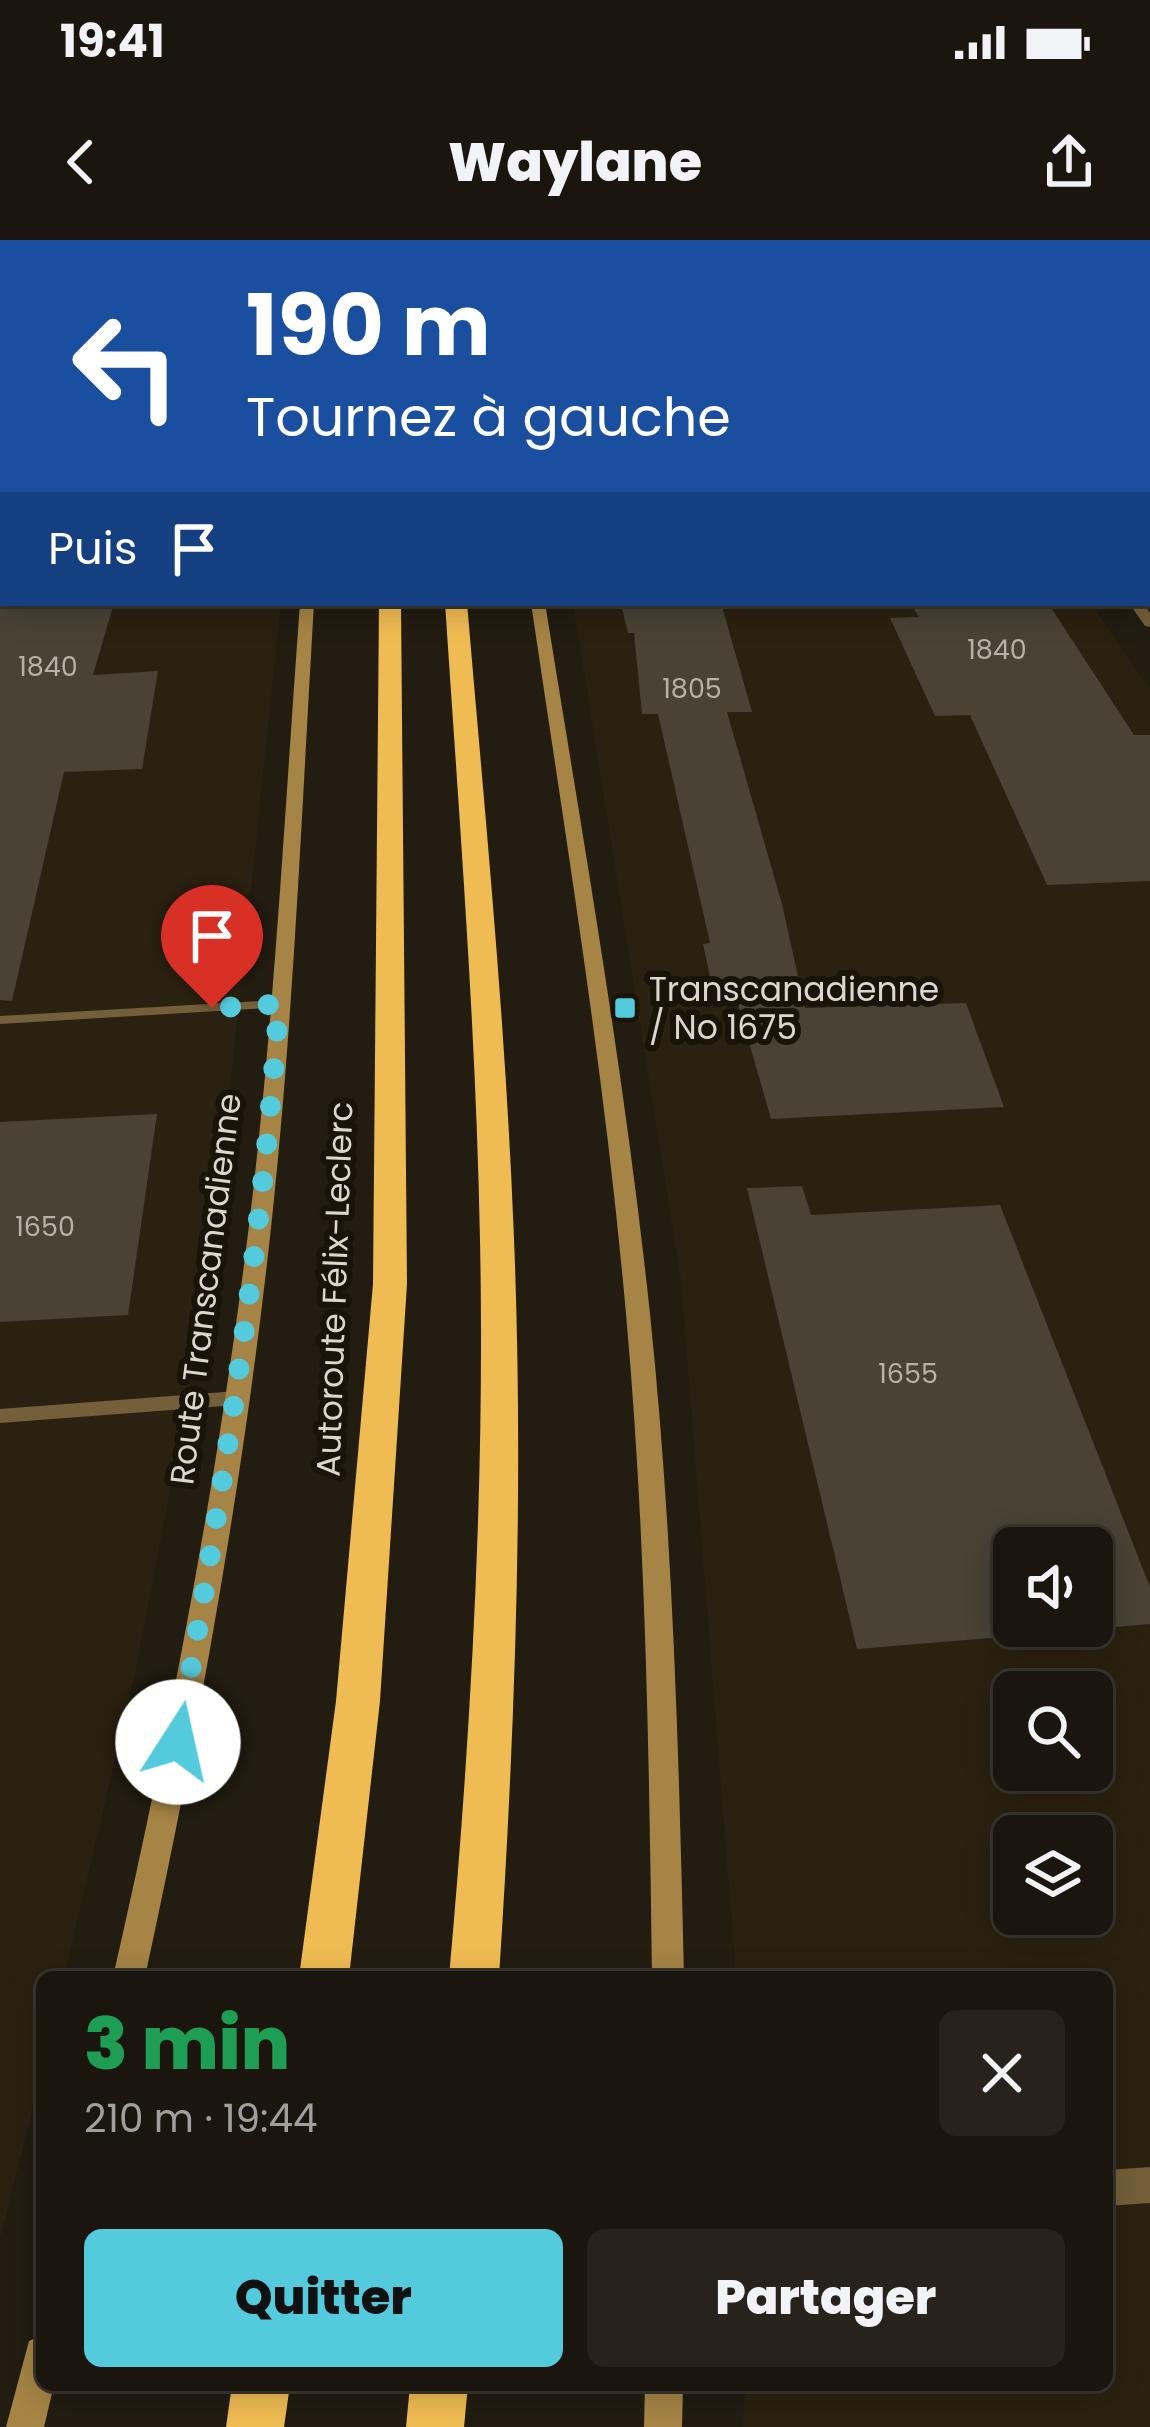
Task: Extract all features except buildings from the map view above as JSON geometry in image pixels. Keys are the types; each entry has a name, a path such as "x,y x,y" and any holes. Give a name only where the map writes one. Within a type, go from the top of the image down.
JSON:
{"highway":[{"name":"Autoroute Félix-Leclerc","path":"325,1971 358,1701 390,1284 390,606"},
{"path":"456,606 493,1135 498,1284 494,1630 475,1971"},
{"path":"255,2427 260,2391"},
{"path":"435,2427 438,2391"}],"main road":[{"name":"Route Transcanadienne","path":"130,1971 166,1808 237,1398 262,1204 307,606"},
{"path":"538,606 639,1320 663,1698 668,1971"},
{"path":"25,2427 36,2380"},
{"path":"663,2427 664,2391"}],"street":[{"path":"1113,2188 1150,2185"}],"lane":[{"path":"0,1020 279,1004"},
{"path":"0,1416 237,1398"}],"shaded area":[{"path":"0,606 281,606 209,1291 134,1678 65,1971 36,1971 36,2097 0,2238"},
{"path":"573,606 1092,606 1150,689 1150,2427 743,2427 745,2391 1113,2391 1113,1971 736,1971 681,1281"}],"place":[{"name":"Transcanadienne / No 1675","path":"625,1008"}],"route":[{"path":"178,1742 226,1478 253,1282 279,1004 212,1008"}]}
